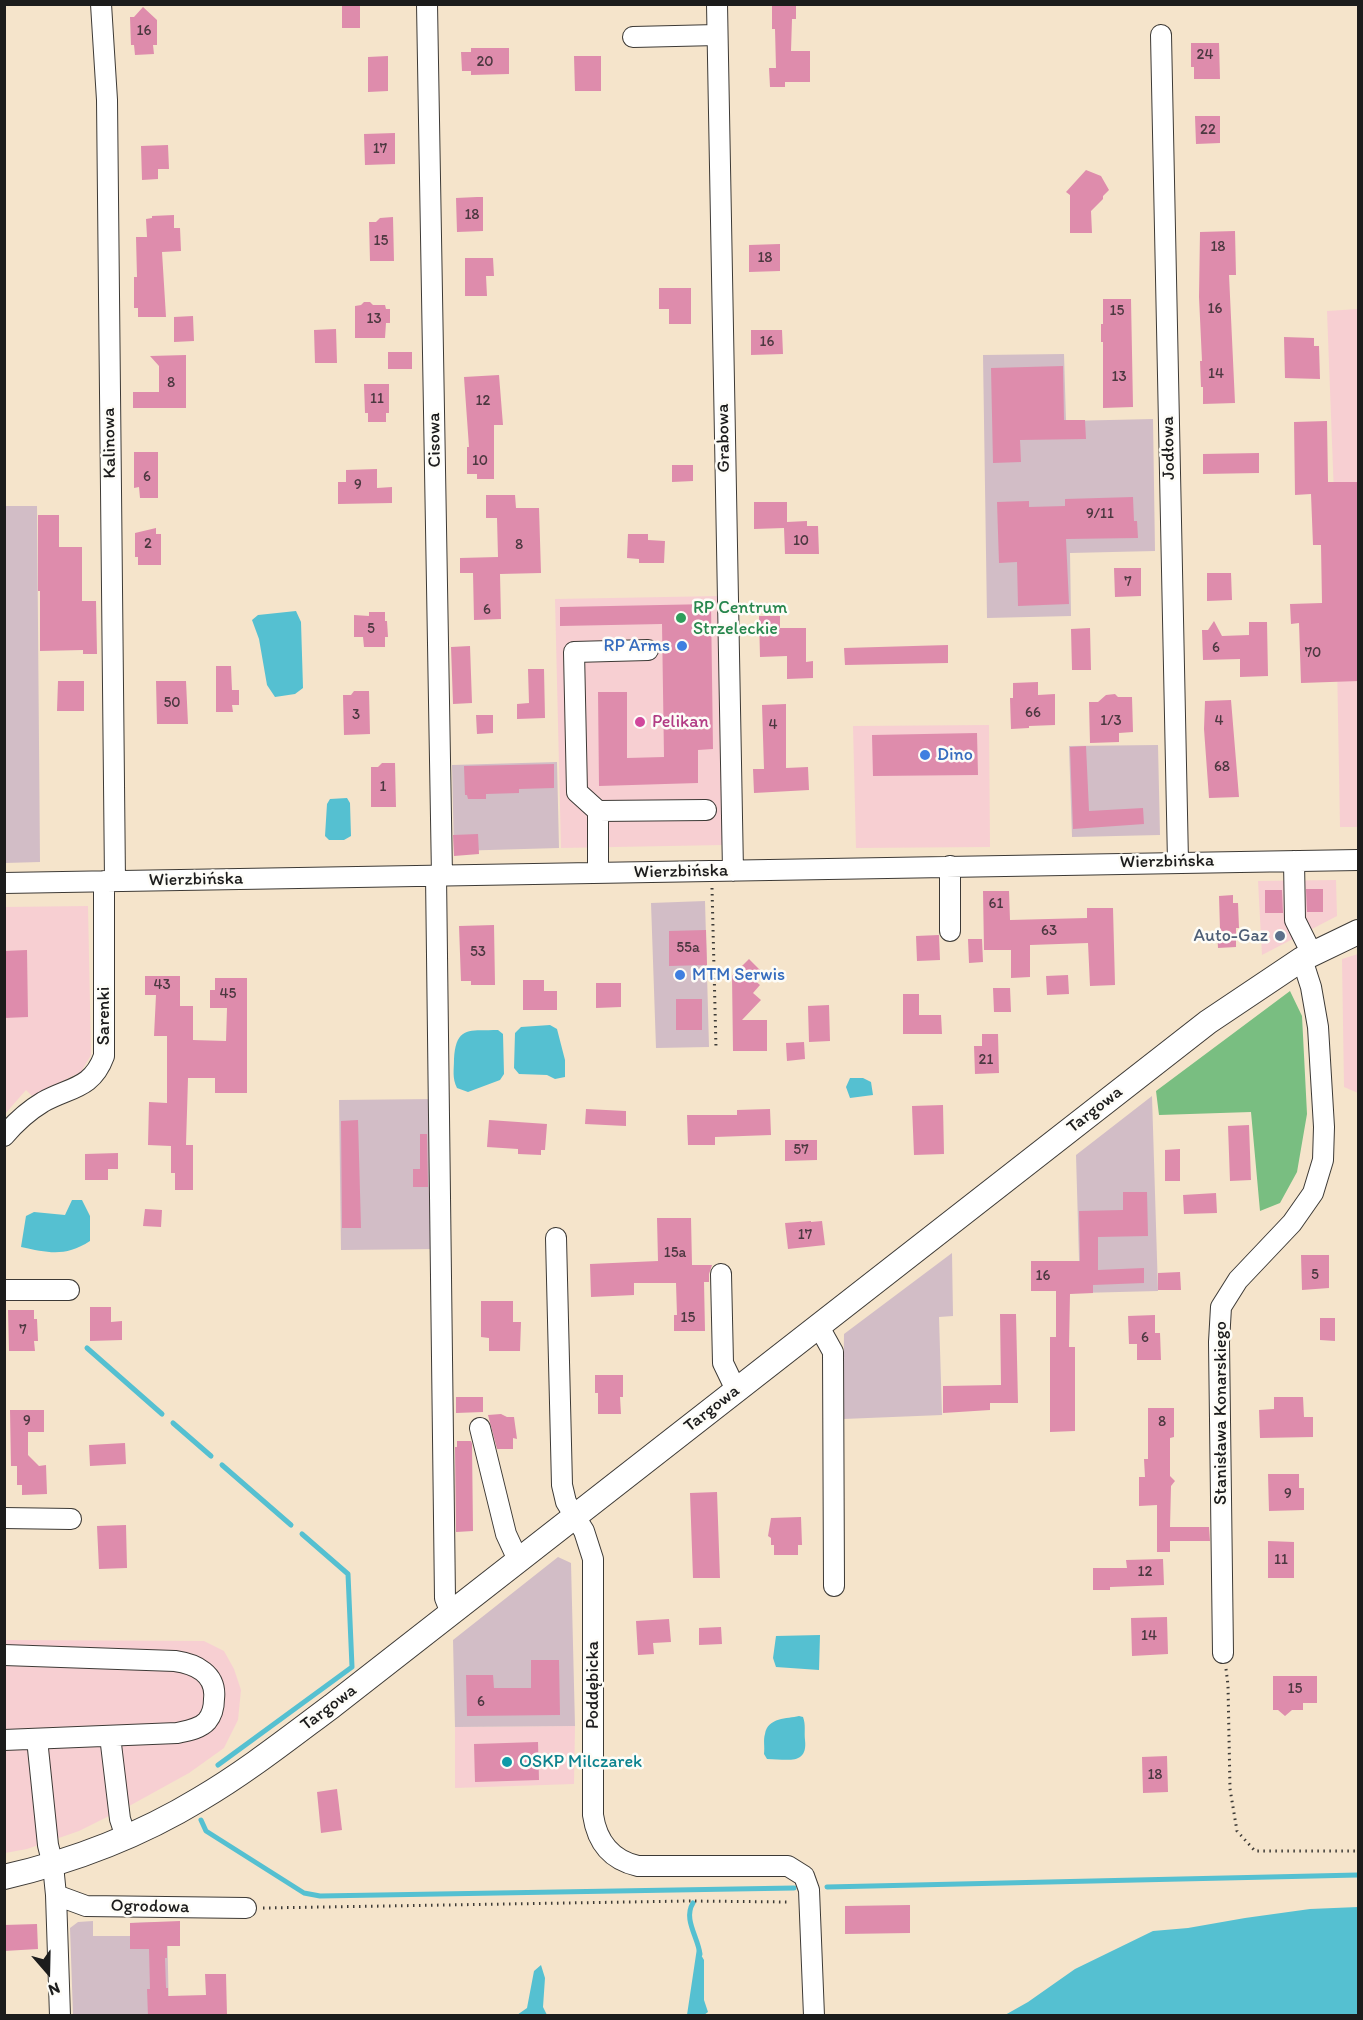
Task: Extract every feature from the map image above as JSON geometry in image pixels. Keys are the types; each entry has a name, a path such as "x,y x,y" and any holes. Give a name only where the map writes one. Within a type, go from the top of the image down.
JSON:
{"main road":[{"name":"Targowa","path":"53,1865 126,1837 175,1814 244,1771 332,1706 1208,1022 1307,957 1359,932"},
{"path":"5,1876 53,1865"}],"street":[{"name":"Kalinowa","path":"100,4 107,100 109,881"},
{"name":"Cisowa","path":"427,4 439,876 444,1598 451,1613"},
{"name":"Grabowa","path":"717,4 733,871"},
{"path":"633,37 717,35"},
{"name":"Jodłowa","path":"1161,35 1178,862"},
{"path":"648,650 574,652 577,792 598,812 706,810"},
{"path":"598,812 598,873"},
{"name":"Wierzbińska","path":"4,883 1359,860"},
{"name":"Stanisława Konarskiego","path":"1223,1653 1219,1342 1221,1307 1238,1280 1292,1223 1313,1193 1323,1160 1324,1128 1318,1027 1307,957 1295,920 1294,861"},
{"path":"950,866 950,931"},
{"name":"Sarenki","path":"4,1136 29,1112 45,1101 80,1085 99,1069 104,1056 109,881"},
{"name":"Poddębicka","path":"556,1238 562,1485 566,1502 584,1531 593,1559 593,1815 595,1828 606,1849 626,1863 638,1866 788,1866 804,1876 810,1902"},
{"path":"721,1274 723,1363 736,1390"},
{"path":"4,1290 69,1290"},
{"path":"818,1325 833,1352 834,1586"},
{"path":"480,1428 506,1534 518,1560"},
{"path":"4,1518 72,1519"},
{"path":"4,1655 175,1660 190,1663 202,1670 211,1679 215,1692 214,1707 207,1721 177,1734 4,1740"},
{"path":"110,1736 120,1819 126,1837"},
{"path":"37,1739 48,1845 56,1895 60,2016"},
{"name":"Ogrodowa","path":"56,1895 86,1906 246,1908"},
{"path":"810,1902 814,2016"}],"path":[{"path":"712,871 716,1048"},
{"path":"1223,1653 1228,1685 1230,1789 1237,1831 1255,1851 1359,1851"},
{"path":"246,1908 689,1901 810,1902"}],"shaded area":[{"path":"1358,309 1358,827 1340,827 1334,495 1327,311"},
{"path":"1064,354 1066,421 1153,419 1155,551 1070,553 1071,616 987,618 983,355"},
{"path":"4,506 37,506 40,862 5,863"},
{"name":"Pelikan","path":"721,596 723,845 561,848 555,599"},
{"path":"989,725 990,847 856,848 853,726"},
{"path":"1158,745 1160,835 1072,837 1069,746"},
{"path":"557,762 559,848 454,851 452,765"},
{"name":"Auto-Gaz","path":"1336,880 1337,916 1262,955 1258,881"},
{"name":"MTM Serwis","path":"705,901 709,1047 656,1048 651,903"},
{"path":"88,906 91,1055 81,1072 32,1096 26,1090 5,1114 5,907"},
{"path":"1358,954 1358,1093 1344,1087 1342,959"},
{"path":"1152,1096 1158,1291 1080,1293 1076,1155"},
{"path":"435,1099 437,1249 341,1250 339,1100"},
{"path":"952,1253 953,1316 939,1317 942,1415 843,1419 844,1334"},
{"path":"558,1557 571,1563 575,1726 455,1727 453,1640"},
{"path":"5,1640 204,1641 224,1651 234,1669 241,1690 238,1720 224,1748 189,1773 79,1831 27,1849 5,1853"},
{"path":"575,1726 574,1784 455,1788 455,1727"},
{"path":"93,1921 93,1936 130,1936 130,1923 167,1922 169,2015 73,2015 70,1928 78,1922"}],"green space":[{"path":"1290,991 1302,1016 1307,1114 1297,1172 1280,1203 1260,1211 1251,1112 1159,1115 1156,1091"}],"water":[{"path":"296,611 301,622 303,688 295,694 275,697 267,685 259,639 252,620 258,615"},
{"path":"347,798 350,803 351,836 344,840 329,840 325,836 327,804 330,799"},
{"path":"550,1025 557,1029 565,1060 565,1077 555,1079 547,1075 519,1074 514,1068 515,1033 521,1027"},
{"path":"498,1030 503,1034 504,1074 500,1080 468,1092 457,1088 454,1081 454,1059 455,1048 461,1035 472,1031"},
{"path":"850,1078 863,1078 871,1082 873,1095 850,1098 846,1087"},
{"path":"72,1200 82,1200 90,1216 90,1241 65,1252 40,1251 21,1247 26,1216 34,1212 65,1215"},
{"path":"820,1635 819,1670 776,1667 773,1658 776,1636"},
{"path":"803,1717 804,1723 805,1748 803,1754 788,1760 767,1759 764,1754 764,1739 767,1728 779,1720"},
{"path":"1358,1907 1358,2015 1005,2015 1075,1969 1153,1931 1188,1928 1310,1909"},
{"path":"697,1948 704,1960 704,2000 708,2012 704,2015 687,2015"},
{"path":"541,1965 545,1978 543,2007 547,2015 517,2015 527,2008 534,1971"}],"building":[{"path":"342,4 360,4 360,28 342,28"},
{"path":"772,4 796,4 796,19 792,19 791,51 810,51 810,82 785,82 785,87 770,87 769,68 776,68"},
{"path":"143,7 157,20 157,45 153,45 154,54 135,55 134,45 131,45 130,17 134,17"},
{"path":"1191,43 1219,43 1220,79 1194,79 1194,67 1191,67"},
{"path":"471,48 509,48 509,74 471,75 471,71 462,71 461,52 471,52"},
{"path":"388,56 388,91 368,92 368,57"},
{"path":"574,56 601,56 601,91 575,91"},
{"path":"1195,116 1220,116 1220,143 1196,144"},
{"path":"395,133 395,164 365,165 364,134"},
{"path":"168,145 169,169 158,169 158,179 142,180 141,146"},
{"path":"1086,170 1101,176 1109,190 1091,211 1092,233 1070,233 1070,195 1066,192"},
{"path":"483,197 483,231 457,232 456,198"},
{"path":"174,215 174,228 180,228 181,251 162,252 166,317 138,317 138,308 134,308 134,277 137,277 136,237 147,237 146,219 152,216"},
{"path":"393,217 394,261 370,261 369,222"},
{"path":"1235,231 1236,275 1229,275 1235,403 1203,404 1200,361 1202,361 1199,297 1200,232"},
{"path":"780,244 780,271 749,272 749,245"},
{"path":"465,258 493,258 494,276 486,276 487,296 465,296"},
{"path":"659,288 691,288 691,324 669,324 669,309 659,309"},
{"path":"1103,299 1131,299 1133,407 1103,408 1101,324 1103,324"},
{"path":"364,302 385,305 386,309 390,309 390,323 386,323 385,338 355,338 355,306"},
{"path":"193,316 194,341 174,342 174,317"},
{"path":"336,329 337,363 315,363 314,330"},
{"path":"751,330 782,330 783,354 751,355"},
{"path":"1284,337 1314,338 1314,346 1319,346 1320,379 1285,378"},
{"path":"388,352 412,352 412,369 388,369"},
{"path":"186,355 186,408 133,408 133,392 159,392 159,366 150,356"},
{"path":"1063,366 1064,420 1085,420 1086,439 1020,440 1021,462 993,463 991,368"},
{"path":"499,375 503,425 494,425 494,479 477,479 477,474 467,474 467,447 469,447 464,377"},
{"path":"364,384 389,384 389,413 386,413 386,422 368,422 368,413 365,413"},
{"path":"1327,421 1328,482 1359,482 1359,681 1301,683 1299,623 1291,624 1290,604 1322,603 1321,545 1313,545 1311,494 1295,495 1294,422"},
{"path":"134,452 158,452 158,498 140,498 139,487 134,488"},
{"path":"1259,453 1259,473 1203,474 1203,454"},
{"path":"672,465 693,465 693,481 672,482"},
{"path":"377,469 377,488 392,487 392,503 338,504 338,482 346,482 346,470"},
{"path":"486,495 515,495 516,508 539,508 541,573 500,574 501,619 474,620 473,573 460,573 460,558 498,557 497,518 486,518"},
{"path":"1133,497 1134,521 1137,521 1138,538 1066,539 1069,604 1018,606 1017,562 999,563 997,502 1029,501 1029,507 1065,506 1065,499"},
{"path":"754,502 787,502 787,522 807,521 807,526 818,526 819,554 785,554 784,528 754,529"},
{"path":"38,515 59,515 59,547 82,547 82,601 96,601 97,654 83,654 83,650 40,651"},
{"path":"156,528 156,534 161,534 161,565 138,565 138,557 135,557 135,533"},
{"path":"628,534 648,534 648,540 665,541 664,563 639,563 639,559 627,558"},
{"path":"1114,568 1141,568 1141,596 1115,597"},
{"path":"1207,573 1231,573 1232,600 1207,601"},
{"path":"711,604 713,749 698,750 698,783 599,786 598,692 627,692 627,758 664,757 662,624 560,626 560,607"},
{"path":"369,612 385,612 388,637 385,637 385,647 364,647 363,637 354,637 354,615 369,616"},
{"path":"759,616 780,616 780,628 806,628 806,662 813,661 813,678 787,679 787,656 760,657"},
{"path":"1214,621 1222,636 1249,635 1249,622 1267,622 1268,676 1240,677 1240,659 1203,660 1202,630 1208,630"},
{"path":"1090,628 1091,670 1072,670 1071,629"},
{"path":"948,645 948,663 845,665 844,648"},
{"path":"470,646 472,703 453,704 451,647"},
{"path":"216,666 231,666 232,690 239,690 239,705 232,705 233,712 216,712"},
{"path":"528,669 544,669 545,718 517,719 517,704 529,703"},
{"path":"58,681 84,681 84,711 57,711"},
{"path":"156,681 186,681 188,724 157,724"},
{"path":"1038,682 1038,695 1055,694 1055,725 1011,729 1010,698 1013,698 1013,683"},
{"path":"354,691 369,691 370,734 344,735 343,695 351,695"},
{"path":"1115,694 1118,697 1132,697 1133,732 1119,733 1119,742 1090,743 1089,702 1098,702 1106,695"},
{"path":"1231,700 1239,797 1209,798 1204,729 1205,701"},
{"path":"786,704 786,768 808,767 809,790 754,793 753,769 764,769 762,705"},
{"path":"476,715 493,715 493,733 477,734"},
{"name":"Dino","path":"977,733 978,775 873,776 872,735"},
{"path":"1086,746 1089,811 1143,808 1144,824 1073,829 1070,747"},
{"path":"382,763 395,763 396,807 371,807 371,767 378,767"},
{"path":"554,764 554,788 519,789 519,793 486,794 486,799 468,799 465,795 464,766"},
{"path":"478,834 479,854 454,856 453,835"},
{"path":"1306,889 1323,889 1323,912 1307,912"},
{"path":"1265,890 1282,890 1283,913 1265,913"},
{"path":"983,891 1009,891 1010,920 1087,918 1087,908 1113,908 1115,985 1090,986 1088,943 1030,945 1030,977 1011,978 1011,950 984,950"},
{"path":"1233,895 1233,903 1238,903 1239,928 1236,928 1236,947 1218,948 1219,896"},
{"path":"494,925 495,985 471,985 471,981 461,981 459,926"},
{"path":"706,930 707,965 669,966 669,931"},
{"path":"939,935 940,960 917,961 916,936"},
{"path":"968,939 982,939 983,962 969,963"},
{"path":"27,950 28,1017 4,1018 4,951"},
{"path":"749,959 761,971 753,979 760,985 753,993 761,1000 742,1020 767,1020 767,1051 733,1051 732,976"},
{"path":"1068,975 1069,994 1047,995 1046,976"},
{"path":"145,976 180,976 180,1006 193,1006 193,1040 226,1041 227,1008 210,1008 210,990 215,990 215,978 247,978 247,1093 215,1093 215,1078 188,1078 186,1145 193,1145 193,1190 175,1190 175,1173 171,1173 171,1146 148,1145 149,1102 167,1103 167,1036 154,1036 156,995 145,995"},
{"path":"523,980 544,980 544,991 557,991 557,1010 523,1010"},
{"path":"596,983 621,983 621,1007 596,1008"},
{"path":"993,988 1010,988 1011,1012 994,1012"},
{"path":"903,994 919,994 919,1015 941,1015 942,1034 903,1034"},
{"path":"676,999 702,999 702,1030 676,1030"},
{"path":"829,1005 830,1041 809,1042 808,1006"},
{"path":"982,1034 998,1034 999,1073 975,1074 974,1046 982,1046"},
{"path":"804,1042 805,1059 787,1061 786,1043"},
{"path":"943,1105 944,1154 914,1155 912,1106"},
{"path":"586,1109 626,1111 626,1126 585,1124"},
{"path":"770,1109 771,1135 715,1137 715,1145 688,1145 687,1115 737,1115 737,1110"},
{"path":"358,1120 361,1228 342,1228 341,1121"},
{"path":"489,1120 547,1124 545,1150 541,1150 541,1155 518,1154 518,1149 487,1147"},
{"path":"1249,1125 1251,1180 1230,1181 1228,1126"},
{"path":"420,1134 427,1134 428,1187 413,1187 413,1169 420,1169"},
{"path":"785,1140 817,1140 817,1160 785,1161"},
{"path":"1180,1149 1180,1181 1165,1181 1165,1150"},
{"path":"118,1153 118,1169 108,1169 108,1180 85,1180 85,1154"},
{"path":"1123,1192 1147,1192 1148,1236 1098,1237 1098,1270 1144,1268 1144,1283 1093,1285 1093,1293 1070,1294 1069,1347 1075,1347 1075,1431 1050,1432 1050,1337 1056,1337 1056,1291 1031,1291 1031,1261 1080,1261 1079,1211 1123,1210"},
{"path":"1216,1193 1217,1213 1184,1214 1183,1195"},
{"path":"145,1209 162,1210 161,1227 143,1226"},
{"path":"657,1218 691,1218 692,1265 712,1265 709,1282 704,1282 705,1331 674,1331 674,1315 677,1315 676,1283 634,1283 634,1295 591,1297 590,1264 658,1261"},
{"path":"822,1221 825,1245 788,1249 785,1223"},
{"path":"1301,1255 1329,1255 1329,1288 1302,1290"},
{"path":"1180,1272 1181,1290 1158,1290 1158,1273"},
{"path":"481,1301 513,1301 513,1322 521,1322 520,1351 489,1351 489,1338 481,1337"},
{"path":"90,1307 111,1307 111,1322 122,1321 122,1340 90,1341"},
{"path":"8,1310 34,1310 34,1319 37,1319 38,1341 34,1341 35,1351 9,1351"},
{"path":"1000,1314 1016,1314 1018,1403 990,1403 990,1410 943,1413 943,1386 1001,1385"},
{"path":"1155,1315 1155,1333 1160,1333 1161,1360 1137,1360 1137,1344 1129,1344 1128,1316"},
{"path":"1320,1318 1335,1318 1335,1341 1320,1340"},
{"path":"595,1375 623,1375 623,1397 620,1397 621,1414 598,1414"},
{"path":"456,1397 483,1397 483,1412 456,1413"},
{"path":"1274,1397 1303,1397 1304,1417 1313,1417 1313,1437 1260,1438 1259,1410 1274,1409"},
{"path":"1148,1408 1174,1408 1174,1437 1170,1438 1170,1476 1175,1481 1171,1486 1170,1527 1209,1527 1210,1541 1170,1541 1170,1552 1157,1552 1157,1505 1139,1506 1139,1477 1145,1477 1144,1459 1148,1459"},
{"path":"10,1410 44,1410 44,1432 28,1432 28,1455 39,1466 46,1465 47,1494 22,1495 22,1485 17,1485 17,1466 11,1466"},
{"path":"501,1414 514,1417 517,1439 513,1438 513,1449 497,1449 488,1415"},
{"path":"457,1441 471,1441 472,1444 473,1531 456,1532 455,1447 457,1447"},
{"path":"125,1443 126,1464 90,1466 89,1445"},
{"path":"1268,1474 1299,1474 1299,1488 1304,1488 1304,1510 1269,1511"},
{"path":"717,1492 720,1578 693,1578 690,1493"},
{"path":"801,1517 802,1545 798,1545 798,1555 774,1555 774,1545 771,1545 771,1538 768,1536 771,1518"},
{"path":"126,1525 127,1568 99,1569 97,1526"},
{"path":"1268,1541 1294,1542 1294,1578 1268,1578"},
{"path":"1163,1559 1164,1585 1093,1590 1093,1568 1127,1568 1126,1560"},
{"path":"1167,1617 1168,1654 1132,1656 1131,1618"},
{"path":"669,1619 671,1642 653,1643 654,1654 638,1655 636,1621"},
{"path":"721,1627 722,1644 699,1645 699,1628"},
{"path":"531,1660 559,1660 560,1715 467,1716 466,1675 493,1675 494,1688 531,1688"},
{"path":"1273,1676 1317,1676 1317,1703 1303,1703 1303,1710 1292,1710 1285,1716 1278,1710 1273,1710"},
{"name":"OSKP Milczarek","path":"538,1742 539,1780 475,1782 474,1744"},
{"path":"1167,1756 1168,1792 1143,1793 1142,1757"},
{"path":"337,1789 342,1830 321,1833 317,1792"},
{"path":"910,1905 910,1933 845,1934 845,1906"},
{"path":"180,1921 180,1946 167,1946 167,1958 165,1958 168,1996 206,1995 205,1974 226,1974 227,2016 148,2016 149,1949 130,1949 130,1923"},
{"path":"37,1924 38,1949 4,1951 4,1925"}],"waterway":[{"path":"87,1348 162,1414"},
{"path":"173,1423 211,1456"},
{"path":"222,1465 291,1525"},
{"path":"218,1765 352,1667 348,1574 302,1534"},
{"path":"201,1820 206,1831 304,1893 320,1896 794,1888"},
{"path":"827,1887 1358,1875"},
{"path":"693,1903 690,1909 690,1922 700,1954"}],"place":[{"name":"RP Centrum Strzeleckie","path":"681,618"},
{"name":"RP Arms","path":"682,646"},
{"name":"Pelikan","path":"640,722"},
{"name":"Dino","path":"925,755"},
{"name":"Auto-Gaz","path":"1280,936"},
{"name":"MTM Serwis","path":"680,975"},
{"name":"OSKP Milczarek","path":"507,1762"}]}
